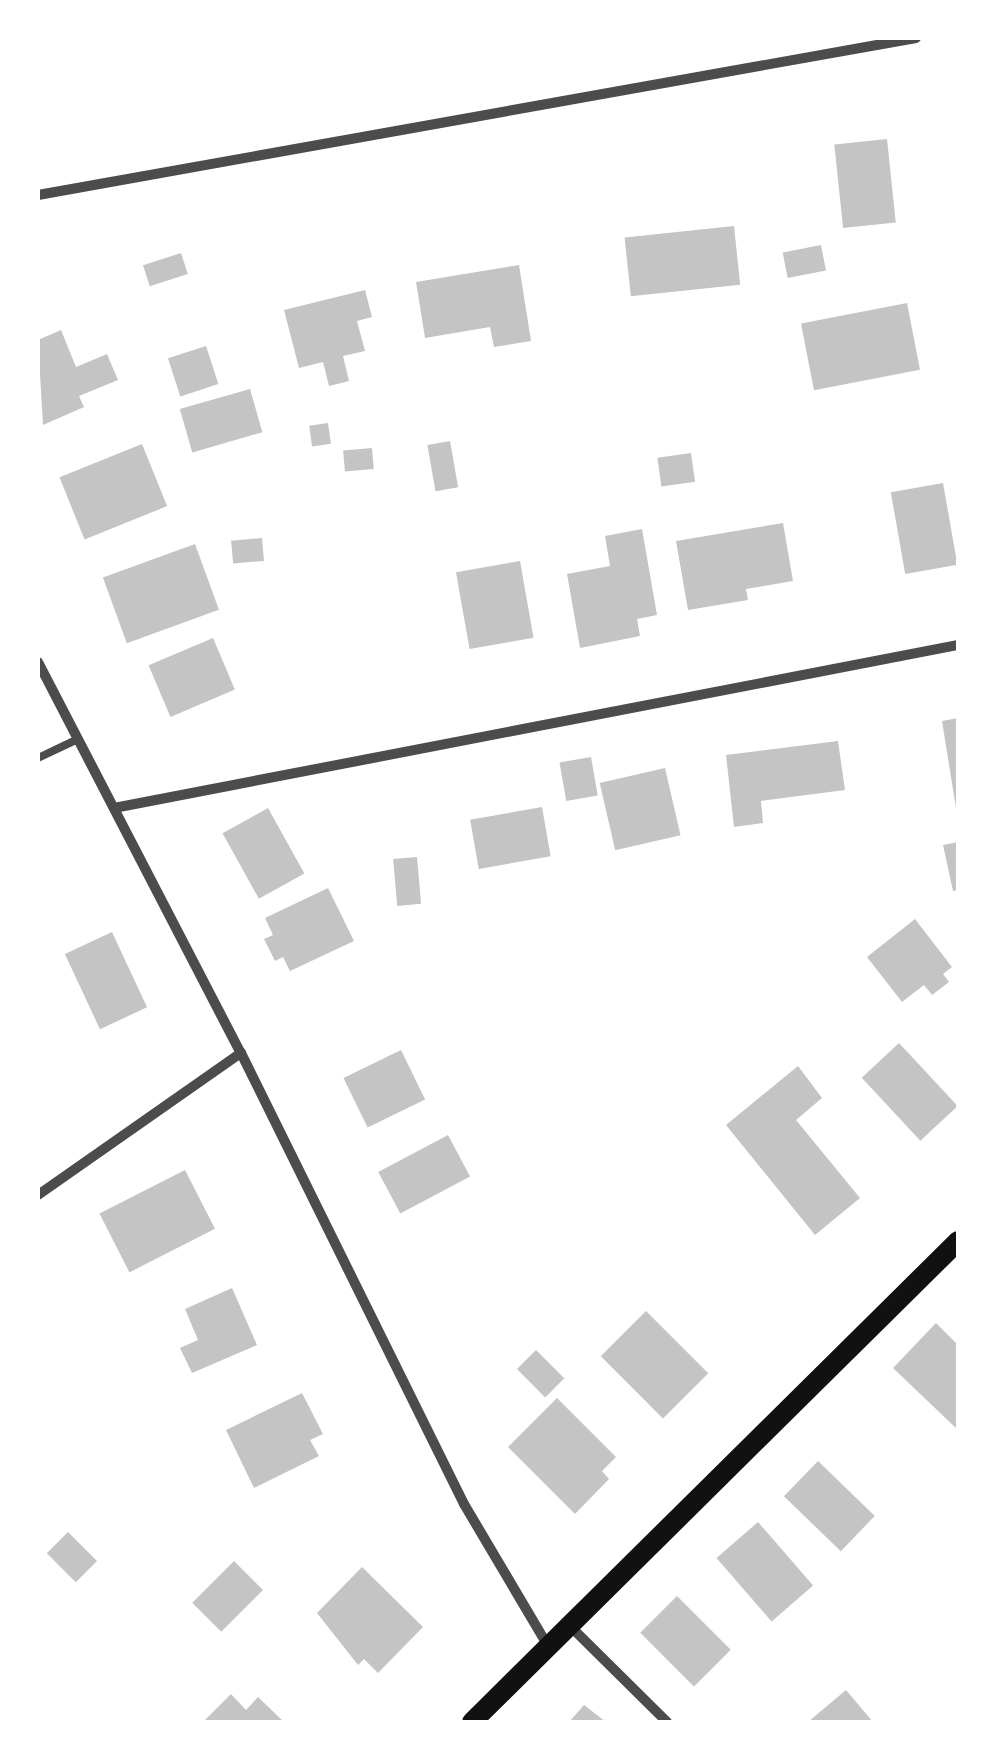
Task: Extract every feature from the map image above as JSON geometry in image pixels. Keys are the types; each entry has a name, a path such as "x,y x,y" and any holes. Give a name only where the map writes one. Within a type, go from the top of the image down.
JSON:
{"main road":[{"path":"472,1722 958,1241"}],"street":[{"path":"38,195 916,38"},
{"path":"114,808 958,646"},
{"path":"38,662 241,1053 464,1504 548,1646"},
{"path":"38,1195 241,1053"},
{"path":"569,1625 667,1722"}],"lane":[{"path":"38,758 78,739"}],"building":[{"path":"887,139 896,223 843,228 834,145"},
{"path":"734,226 740,285 631,296 625,237"},
{"path":"821,245 826,271 788,278 783,252"},
{"path":"181,253 188,274 150,286 143,265"},
{"path":"519,265 531,341 494,347 490,327 425,338 416,282"},
{"path":"365,290 372,317 357,321 365,351 343,356 349,381 329,386 323,362 299,368 284,310"},
{"path":"907,303 920,370 814,390 801,324"},
{"path":"61,330 76,367 107,354 118,380 79,396 84,407 43,425 38,340"},
{"path":"206,346 218,384 180,396 168,358"},
{"path":"250,389 262,432 192,452 180,409"},
{"path":"328,423 331,444 312,446 309,426"},
{"path":"450,441 458,487 436,491 427,445"},
{"path":"142,444 167,506 85,539 59,477"},
{"path":"372,448 374,469 345,471 343,451"},
{"path":"691,453 695,482 661,486 657,458"},
{"path":"943,483 957,565 905,574 891,492"},
{"path":"783,523 793,581 746,589 748,600 688,610 676,541"},
{"path":"642,529 657,615 637,619 640,636 580,648 567,574 610,566 605,536"},
{"path":"262,538 264,561 233,564 231,541"},
{"path":"195,544 219,610 127,643 103,578"},
{"path":"520,561 534,638 470,649 456,572"},
{"path":"213,638 235,690 170,717 149,665"},
{"path":"958,718 958,807 956,808 942,721"},
{"path":"838,741 845,790 761,801 763,823 734,827 726,755"},
{"path":"591,757 598,795 566,801 559,763"},
{"path":"665,768 681,835 615,850 600,783"},
{"path":"542,807 551,856 479,869 470,820"},
{"path":"268,808 304,874 259,899 223,833"},
{"path":"958,842 958,890 953,891 943,845"},
{"path":"417,857 421,904 397,906 393,859"},
{"path":"328,888 354,941 290,971 283,957 275,961 264,939 273,935 265,918"},
{"path":"915,919 952,967 943,974 949,982 932,995 924,985 902,1002 867,957"},
{"path":"112,932 147,1007 100,1029 65,954"},
{"path":"899,1043 958,1106 920,1141 862,1078"},
{"path":"401,1050 425,1099 368,1127 343,1078"},
{"path":"798,1066 822,1098 796,1120 860,1198 815,1235 726,1125"},
{"path":"448,1135 470,1176 400,1214 378,1172"},
{"path":"185,1170 215,1229 129,1272 99,1214"},
{"path":"232,1288 257,1345 192,1373 180,1348 198,1340 185,1309"},
{"path":"646,1311 708,1373 663,1418 601,1356"},
{"path":"936,1323 958,1345 958,1430 893,1368"},
{"path":"536,1350 564,1378 545,1397 517,1369"},
{"path":"302,1393 323,1434 310,1440 319,1456 254,1488 226,1430"},
{"path":"557,1398 616,1457 602,1471 609,1479 575,1514 508,1447"},
{"path":"818,1461 875,1516 841,1551 784,1496"},
{"path":"758,1522 813,1585 772,1621 716,1558"},
{"path":"68,1532 97,1561 76,1582 47,1553"},
{"path":"234,1561 263,1590 221,1632 192,1603"},
{"path":"362,1567 423,1627 378,1673 364,1659 358,1665 317,1613"},
{"path":"677,1596 731,1650 694,1687 640,1633"},
{"path":"846,1690 873,1722 808,1722"},
{"path":"231,1694 246,1710 258,1697 284,1722 203,1722"},
{"path":"584,1705 606,1722 569,1722"}]}
